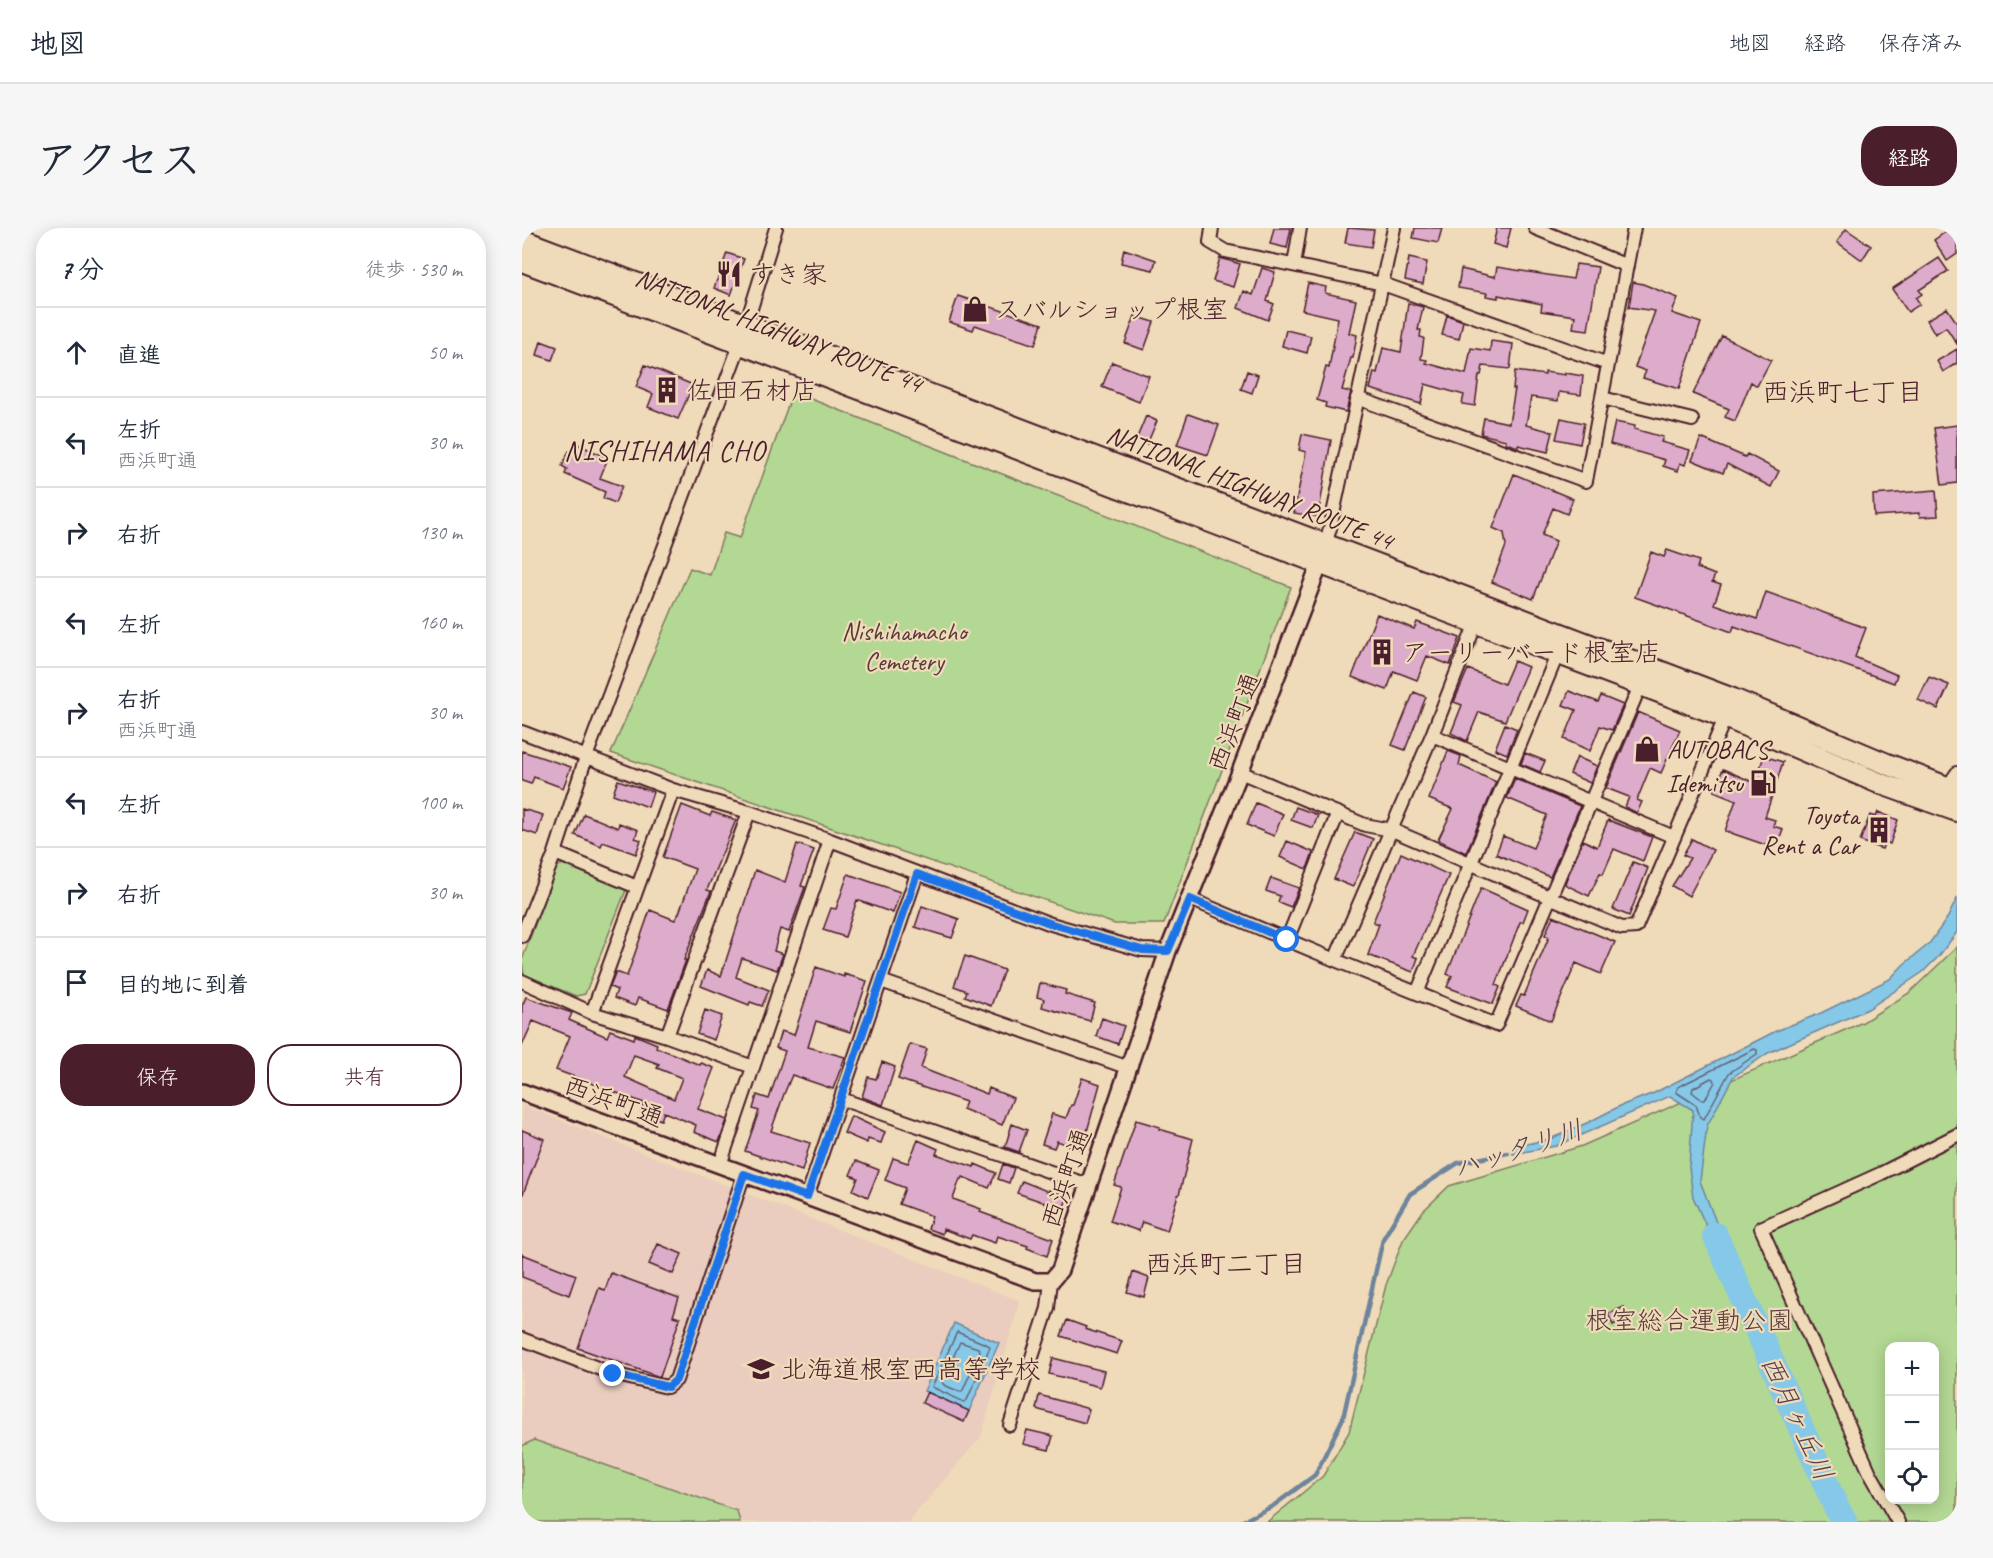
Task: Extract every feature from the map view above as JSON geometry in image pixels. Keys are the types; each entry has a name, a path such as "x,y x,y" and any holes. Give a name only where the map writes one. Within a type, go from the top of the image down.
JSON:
{"highway":[{"name":"NATIONAL HIGHWAY ROUTE 44","path":"522,240 742,334 1322,554 1566,635 1733,699 1887,764 1954,784"},
{"name":"NATIONAL HIGHWAY ROUTE 44","path":"522,261 742,334"},
{"name":"NATIONAL HIGHWAY ROUTE 44","path":"1322,554 1476,624 1725,717 1879,783 1957,811"}],"street":[{"path":"522,936 555,853 586,757 742,334 776,228"},
{"path":"1212,228 1209,242 1225,251 1383,284 1608,364"},
{"path":"1294,265 1300,228"},
{"path":"1322,554 1330,528 1394,228"},
{"path":"1535,228 1627,266"},
{"path":"1357,398 1586,481 1635,228"},
{"path":"1602,398 1692,420"},
{"name":"西浜町通","path":"522,1092 1035,1281 1051,1281 1060,1270 1168,951 1240,772 1322,554"},
{"path":"1335,960 1432,735 1476,624"},
{"path":"1417,993 1566,635"},
{"path":"1190,899 1496,1025 1640,686"},
{"path":"1240,772 1365,825 1392,830 1622,928 1636,927 1733,699"},
{"path":"522,732 673,790 749,812 830,840 1052,924 1142,950 1168,951"},
{"path":"1432,735 1674,837"},
{"path":"1936,804 1954,784"},
{"path":"592,1012 673,790"},
{"path":"667,1036 749,812"},
{"path":"1287,940 1338,813"},
{"path":"720,1165 830,840"},
{"path":"555,853 637,887"},
{"path":"807,1197 917,874"},
{"path":"522,981 592,1012 753,1067"},
{"path":"881,981 1129,1068"},
{"path":"841,1099 1088,1185"},
{"path":"1898,1522 1870,1473 1761,1228 1880,1174 1957,1135"},
{"path":"522,1339 613,1374 668,1387 676,1380 744,1174"},
{"path":"1010,1425 1048,1308 1051,1281"}],"shaded area":[{"name":"北海道根室西高等学校","path":"522,1105 1020,1301 981,1437 908,1522 522,1522"}],"green space":[{"name":"Nishihamacho Cemetery","path":"793,392 1291,587 1164,924 1115,924 611,753 690,568 710,575 724,533 740,538"},
{"path":"568,862 622,883 626,890 585,994 576,996 524,975 522,960 556,867"},
{"name":"根室総合運動公園","path":"1957,947 1957,1522 1267,1522 1323,1476 1349,1432 1386,1285 1403,1240 1423,1211 1449,1186 1582,1146 1863,1022 1909,993"},
{"path":"534,1440 737,1511 740,1522 522,1522 522,1446"}],"water":[{"path":"1957,898 1957,932 1939,956 1923,972 1868,1009 1768,1053 1733,1077 1707,1126 1700,1181 1735,1271 1720,1257 1693,1197 1689,1167 1693,1110 1670,1096 1556,1146 1513,1154 1513,1147 1550,1139 1589,1122 1620,1106 1654,1093 1776,1031 1821,1013 1890,979 1929,944 1948,917"},
{"path":"954,1323 999,1343 969,1411 924,1391"}],"building":[{"path":"1274,228 1291,228 1287,248 1270,244"},
{"path":"1348,228 1374,230 1371,247 1345,243"},
{"path":"1415,228 1442,228 1438,243 1413,238"},
{"path":"1497,228 1511,228 1506,248 1493,244"},
{"path":"1846,229 1871,246 1862,260 1837,242"},
{"path":"1950,229 1957,240 1957,254 1947,261 1934,240"},
{"path":"1124,249 1156,260 1153,270 1121,263"},
{"name":"すき家","path":"727,253 744,259 731,295 714,288"},
{"path":"1220,258 1240,264 1233,287 1213,281"},
{"path":"1409,258 1427,262 1423,284 1405,280"},
{"path":"1939,258 1948,271 1919,290 1922,294 1916,298 1920,304 1908,312 1892,289"},
{"path":"1576,264 1598,267 1588,330 1573,328 1575,316 1541,311 1542,304 1498,295 1498,298 1486,296 1487,293 1458,288 1461,269 1495,277 1497,267 1573,279"},
{"path":"1262,268 1275,272 1267,301 1274,304 1268,320 1238,308 1244,291 1253,295"},
{"path":"1633,282 1678,298 1672,313 1701,323 1679,389 1643,378 1646,371 1635,367 1655,311 1629,307"},
{"path":"1308,283 1326,287 1325,293 1356,300 1349,333 1357,335 1353,358 1351,358 1342,390 1351,392 1346,412 1325,407 1326,403 1317,400 1326,367 1329,368 1338,318 1302,310"},
{"name":"スバルショップ根室","path":"958,296 1042,324 1035,345 975,325 973,330 949,322"},
{"path":"1408,303 1423,307 1418,330 1421,330 1420,337 1424,338 1421,359 1427,360 1426,363 1466,374 1471,348 1490,351 1491,341 1513,344 1510,369 1483,366 1481,375 1479,375 1475,406 1462,404 1464,395 1425,384 1421,404 1370,389 1374,372 1377,373 1383,348 1401,352"},
{"path":"1947,308 1957,323 1957,344 1946,327 1935,334 1927,320"},
{"path":"1447,315 1463,321 1459,339 1442,335"},
{"path":"1135,316 1154,322 1144,350 1125,343"},
{"path":"1286,330 1311,336 1307,353 1282,346"},
{"path":"1722,336 1771,360 1757,386 1751,382 1735,421 1725,417 1729,409 1693,394"},
{"path":"541,341 557,347 552,360 537,355"},
{"path":"1957,349 1957,363 1943,372 1937,361"},
{"path":"1112,362 1149,376 1139,402 1102,387"},
{"name":"佐田石材店","path":"645,365 693,385 678,419 648,407 653,394 636,387"},
{"path":"1247,371 1258,375 1252,393 1241,389"},
{"path":"1515,371 1583,376 1581,395 1559,392 1558,401 1531,397 1526,425 1553,432 1548,452 1518,445 1518,447 1506,443 1506,440 1481,434 1484,418 1509,423 1515,389 1513,389"},
{"path":"1188,414 1219,425 1208,455 1177,445"},
{"path":"1146,416 1157,421 1147,444 1136,440"},
{"path":"1561,418 1584,423 1580,444 1556,439"},
{"path":"1615,422 1635,426 1634,429 1663,437 1661,442 1690,450 1685,465 1680,463 1678,471 1663,466 1665,460 1610,444"},
{"path":"1957,425 1957,483 1942,485 1934,428"},
{"path":"1302,434 1331,440 1318,517 1294,513 1306,452 1299,450"},
{"path":"1701,438 1745,457 1747,454 1779,471 1771,487 1727,464 1723,473 1692,460"},
{"path":"577,444 608,458 600,478 622,486 615,503 603,498 605,492 565,474 567,469 562,466 569,451 573,453"},
{"path":"1514,474 1573,499 1567,514 1553,508 1542,535 1556,541 1533,599 1492,582 1506,546 1504,533 1493,528"},
{"path":"1936,490 1938,516 1920,517 1919,513 1874,516 1873,495"},
{"path":"1667,550 1699,561 1697,568 1715,575 1712,582 1721,585 1714,604 1757,619 1766,592 1866,628 1855,657 1897,675 1894,683 1734,626 1732,632 1635,597 1651,552 1664,557"},
{"path":"1377,614 1414,629 1417,622 1460,638 1450,665 1427,656 1417,680 1394,671 1387,690 1352,677"},
{"path":"1514,661 1528,667 1505,721 1479,712 1467,741 1451,733 1462,705 1454,702 1468,669 1504,684"},
{"path":"1929,677 1949,685 1938,709 1918,700"},
{"path":"1569,691 1598,702 1601,696 1623,705 1612,730 1600,726 1590,751 1564,739 1576,710 1563,705"},
{"path":"1414,692 1426,697 1405,750 1392,745"},
{"name":"AUTOBACS","path":"1638,712 1680,730 1661,773 1650,768 1637,800 1642,802 1637,813 1625,807 1629,797 1606,788"},
{"path":"1505,724 1517,729 1507,754 1495,749"},
{"path":"522,751 571,767 563,788 534,777 531,784 522,781"},
{"path":"1448,751 1461,756 1459,765 1496,782 1466,853 1438,840 1453,809 1429,799"},
{"path":"1525,753 1545,761 1540,772 1521,764"},
{"path":"1764,756 1783,762 1765,817 1775,820 1773,826 1783,829 1777,845 1767,842 1766,845 1725,831 1736,800 1714,791 1723,769 1755,783"},
{"path":"1577,757 1597,766 1590,783 1570,774"},
{"path":"1515,779 1580,806 1550,877 1496,854 1503,836 1533,848 1547,815 1507,798"},
{"path":"618,780 653,792 648,807 613,794"},
{"path":"1256,803 1283,814 1274,836 1247,825"},
{"path":"682,805 710,816 712,812 736,820 707,890 711,891 668,1009 638,998 635,1006 614,998 617,990 610,987 616,972 627,976 650,910 675,920 679,913 695,869 663,857"},
{"path":"1296,807 1318,815 1313,828 1291,820"},
{"path":"522,809 543,815 537,835 522,830"},
{"name":"Toyota Rent a Car","path":"1878,812 1898,820 1890,844 1885,842 1882,849 1860,841 1870,815 1876,817"},
{"path":"584,814 618,828 619,823 638,830 635,838 641,840 636,854 603,842 601,846 575,835"},
{"path":"1608,820 1652,837 1643,861 1614,849 1603,874 1600,873 1589,896 1565,883 1583,840 1597,847"},
{"path":"1355,832 1373,839 1353,887 1334,879"},
{"path":"1692,839 1713,850 1689,896 1672,886 1690,858 1683,855"},
{"path":"1287,841 1313,852 1307,869 1280,857"},
{"path":"797,844 814,850 801,886 805,887 789,932 780,929 774,951 783,954 777,970 742,958 736,977 769,990 762,1006 750,1002 749,1005 701,986 707,970 721,976 755,870 785,882"},
{"path":"1401,853 1449,875 1413,956 1418,958 1413,972 1368,955 1379,924 1373,922"},
{"path":"1633,862 1648,868 1629,916 1613,909"},
{"path":"848,874 900,892 893,913 857,900 845,937 823,930 831,908 836,909"},
{"path":"1271,878 1299,888 1291,907 1278,902 1280,896 1266,891"},
{"path":"1481,888 1528,909 1523,922 1520,922 1496,985 1500,987 1493,1004 1447,987 1452,976 1447,974"},
{"path":"922,906 959,919 952,938 915,927"},
{"path":"1553,916 1615,942 1601,974 1576,963 1551,1021 1516,1006 1521,995 1524,996 1549,937 1545,935"},
{"path":"965,956 1004,970 991,1006 965,996 967,991 954,986"},
{"path":"816,967 844,977 844,974 867,981 850,1032 816,1021 808,1047 845,1057 833,1089 792,1075 771,1131 810,1143 802,1171 745,1151 759,1111 753,1109 757,1095 769,1099 785,1051 776,1048 781,1031 794,1035"},
{"path":"1040,983 1066,990 1065,994 1095,1003 1090,1021 1042,1007 1044,999 1037,997"},
{"path":"526,997 572,1013 569,1020 607,1037 610,1030 634,1039 635,1035 657,1044 656,1047 700,1065 701,1063 714,1068 698,1109 727,1120 719,1142 694,1132 696,1125 664,1112 661,1120 641,1112 644,1103 556,1070 570,1036 533,1021 522,1046 522,1006","holes":["634,1055 659,1064 657,1068 682,1078 674,1099 625,1077"]},
{"path":"705,1010 722,1016 714,1040 697,1034"},
{"path":"1102,1018 1124,1026 1118,1044 1096,1036"},
{"path":"910,1044 927,1049 921,1068 987,1094 989,1088 1013,1098 1002,1125 963,1109 966,1102 898,1079"},
{"path":"882,1062 895,1067 883,1105 862,1097 868,1077 876,1079"},
{"path":"1082,1078 1100,1084 1082,1150 1057,1141 1054,1148 1042,1144 1052,1114 1066,1118"},
{"path":"851,1116 885,1132 881,1143 868,1139 867,1143 844,1133"},
{"path":"1136,1120 1193,1139 1167,1231 1142,1222 1139,1231 1110,1221 1121,1187 1114,1185"},
{"path":"1012,1124 1027,1130 1019,1152 1005,1147"},
{"path":"522,1130 544,1139 523,1194 522,1194"},
{"path":"918,1140 938,1149 936,1154 974,1167 975,1164 996,1173 989,1188 963,1177 960,1179 953,1199 981,1209 980,1212 1053,1239 1047,1256 1027,1248 1028,1246 997,1236 995,1243 972,1235 970,1239 943,1229 942,1234 928,1229 932,1216 899,1204 905,1188 885,1180 893,1158 908,1163"},
{"path":"856,1161 879,1170 868,1197 853,1190 858,1178 850,1175"},
{"path":"1003,1164 1014,1168 1009,1183 998,1179"},
{"path":"1022,1181 1049,1192 1049,1190 1068,1196 1063,1209 1017,1193"},
{"path":"658,1244 682,1254 673,1274 649,1264"},
{"path":"522,1254 576,1275 569,1295 522,1277"},
{"path":"1133,1272 1149,1278 1144,1297 1127,1292"},
{"path":"611,1273 679,1298 673,1316 680,1318 660,1377 578,1348 599,1288 605,1290"},
{"path":"1624,1307 1629,1317 1613,1325 1608,1314"},
{"path":"1067,1320 1086,1327 1085,1329 1122,1341 1117,1354 1061,1336"},
{"path":"1053,1358 1104,1371 1100,1387 1049,1374"},
{"path":"927,1392 969,1411 964,1422 922,1403"},
{"path":"1039,1395 1089,1409 1085,1423 1036,1409"},
{"path":"1027,1430 1053,1436 1049,1450 1023,1444"}],"waterway":[{"name":"ハッタリ川","path":"1241,1522 1273,1506 1315,1475 1343,1418 1383,1239 1410,1194 1458,1163 1508,1153"},
{"name":"西月ヶ丘川","path":"1715,1235 1837,1509 1845,1522"}],"place":[{"name":"すき家","path":"729,274"},
{"name":"スバルショップ根室","path":"975,309"},
{"name":"佐田石材店","path":"667,390"},
{"name":"アーリーバード根室店","path":"1382,652"},
{"name":"AUTOBACS","path":"1647,749"},
{"name":"Idemitsu","path":"1763,783"},
{"name":"Toyota Rent a Car","path":"1879,830"},
{"name":"北海道根室西高等学校","path":"761,1369"}],"district":[{"name":"西浜町七丁目","path":"1843,392"},
{"name":"NISHIHAMA CHO","path":"665,450"},
{"name":"西浜町二丁目","path":"1226,1264"}],"route":[{"path":"613,1374 668,1387 676,1380 744,1174 807,1197 917,874 1052,924 1142,950 1168,951 1190,899 1287,940"}]}
